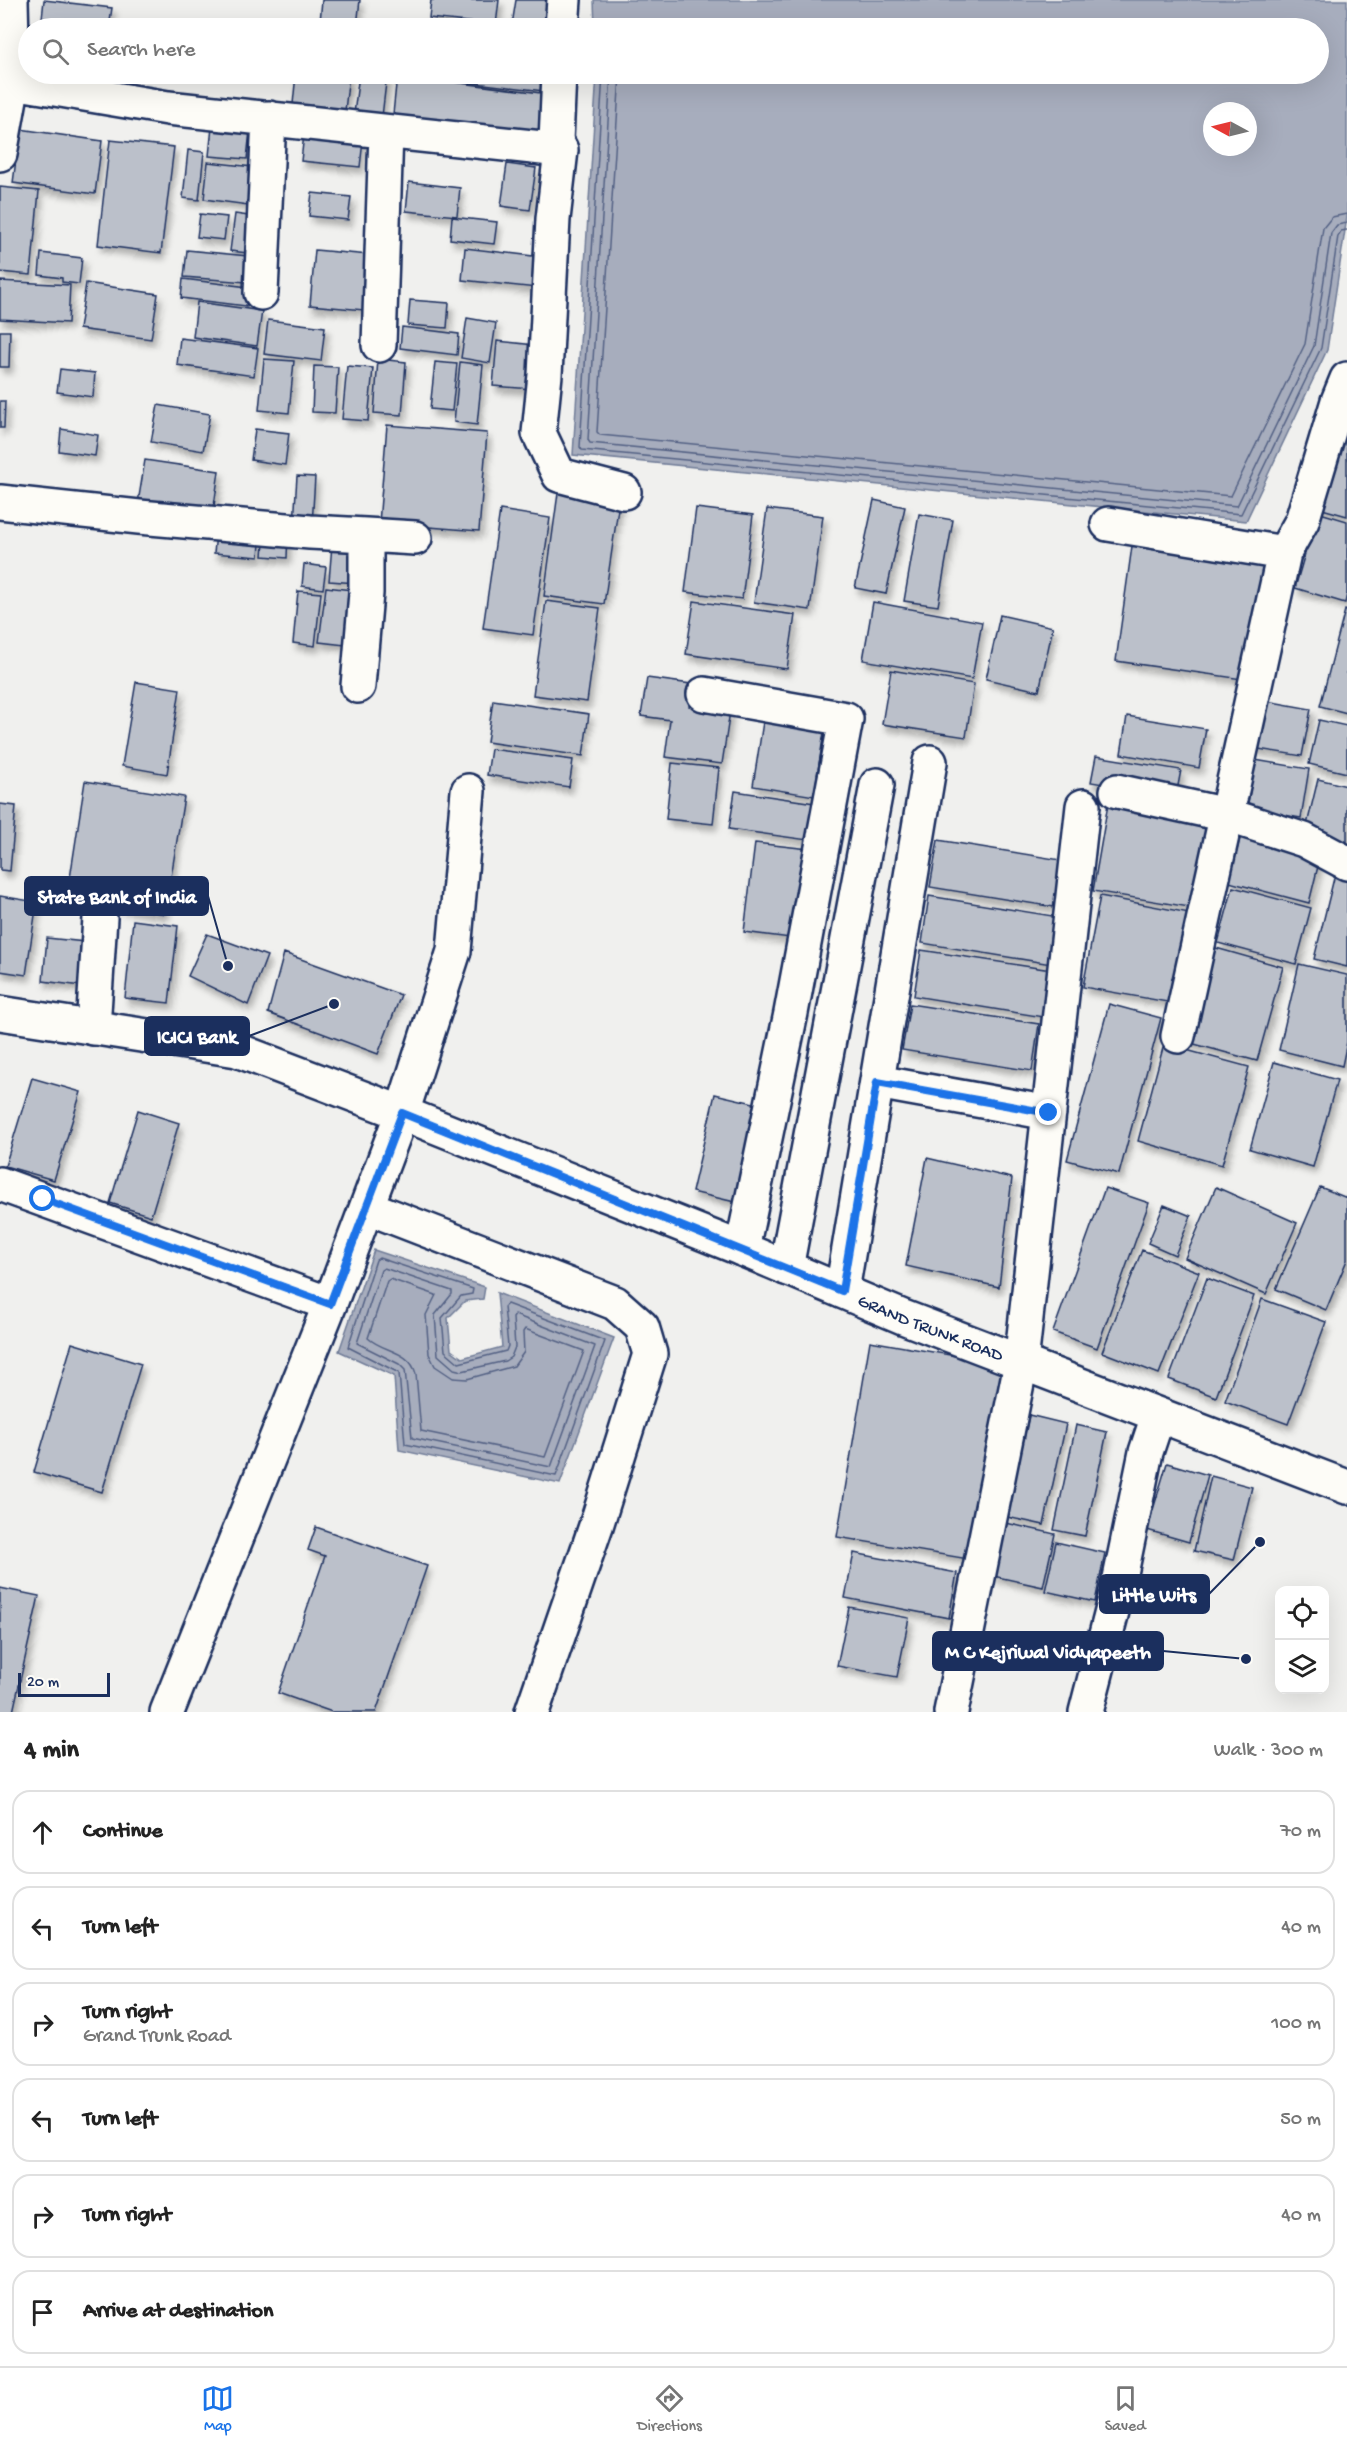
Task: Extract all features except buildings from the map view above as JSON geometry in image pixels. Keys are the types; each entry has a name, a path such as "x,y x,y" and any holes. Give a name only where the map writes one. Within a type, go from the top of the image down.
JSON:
{"street":[{"path":"0,154 13,82 11,0"},
{"path":"562,18 564,0"},
{"path":"13,82 18,83"},
{"path":"25,84 168,108 561,150"},
{"path":"559,84 556,141 561,150 553,219 545,375 539,434 559,475 624,492"},
{"path":"261,292 269,117"},
{"path":"379,345 386,132"},
{"path":"1178,1036 1284,553 1302,521 1344,394"},
{"path":"0,502 185,521 415,538"},
{"path":"1108,524 1284,553"},
{"path":"358,686 366,593 366,535"},
{"path":"704,694 846,719 780,1071 742,1250"},
{"path":"842,1291 930,762"},
{"path":"786,1268 877,785"},
{"path":"173,1710 402,1113 454,951 468,791"},
{"path":"1117,791 1227,815 1304,840 1347,863"},
{"path":"951,1712 1021,1363 1083,806"},
{"path":"93,1028 100,918"},
{"name":"GRAND TRUNK ROAD","path":"0,1013 237,1050 402,1113 1021,1363 1347,1487"},
{"path":"877,1082 1049,1113"},
{"path":"0,1184 330,1304"},
{"path":"367,1207 615,1303 642,1327 650,1354 596,1526 532,1712"},
{"path":"1086,1712 1118,1588 1146,1452 1158,1416"}],"water":[{"path":"594,0 1347,0 1347,217 1327,350 1246,521 573,455 596,84 1329,84 1329,18 595,18"},
{"path":"374,1250 485,1287 483,1299 465,1301 448,1318 451,1350 462,1358 502,1347 497,1293 614,1338 560,1484 399,1450 394,1376 339,1351"}],"place":[{"name":"State Bank of India","path":"228,966"},
{"name":"ICICI Bank","path":"334,1004"},
{"name":"Little Wits","path":"1260,1542"},
{"name":"M C Kejriwal Vidyapeeth","path":"1246,1659"}],"route":[{"path":"43,1199 330,1304 402,1113 842,1291 877,1082 1049,1113"}]}
